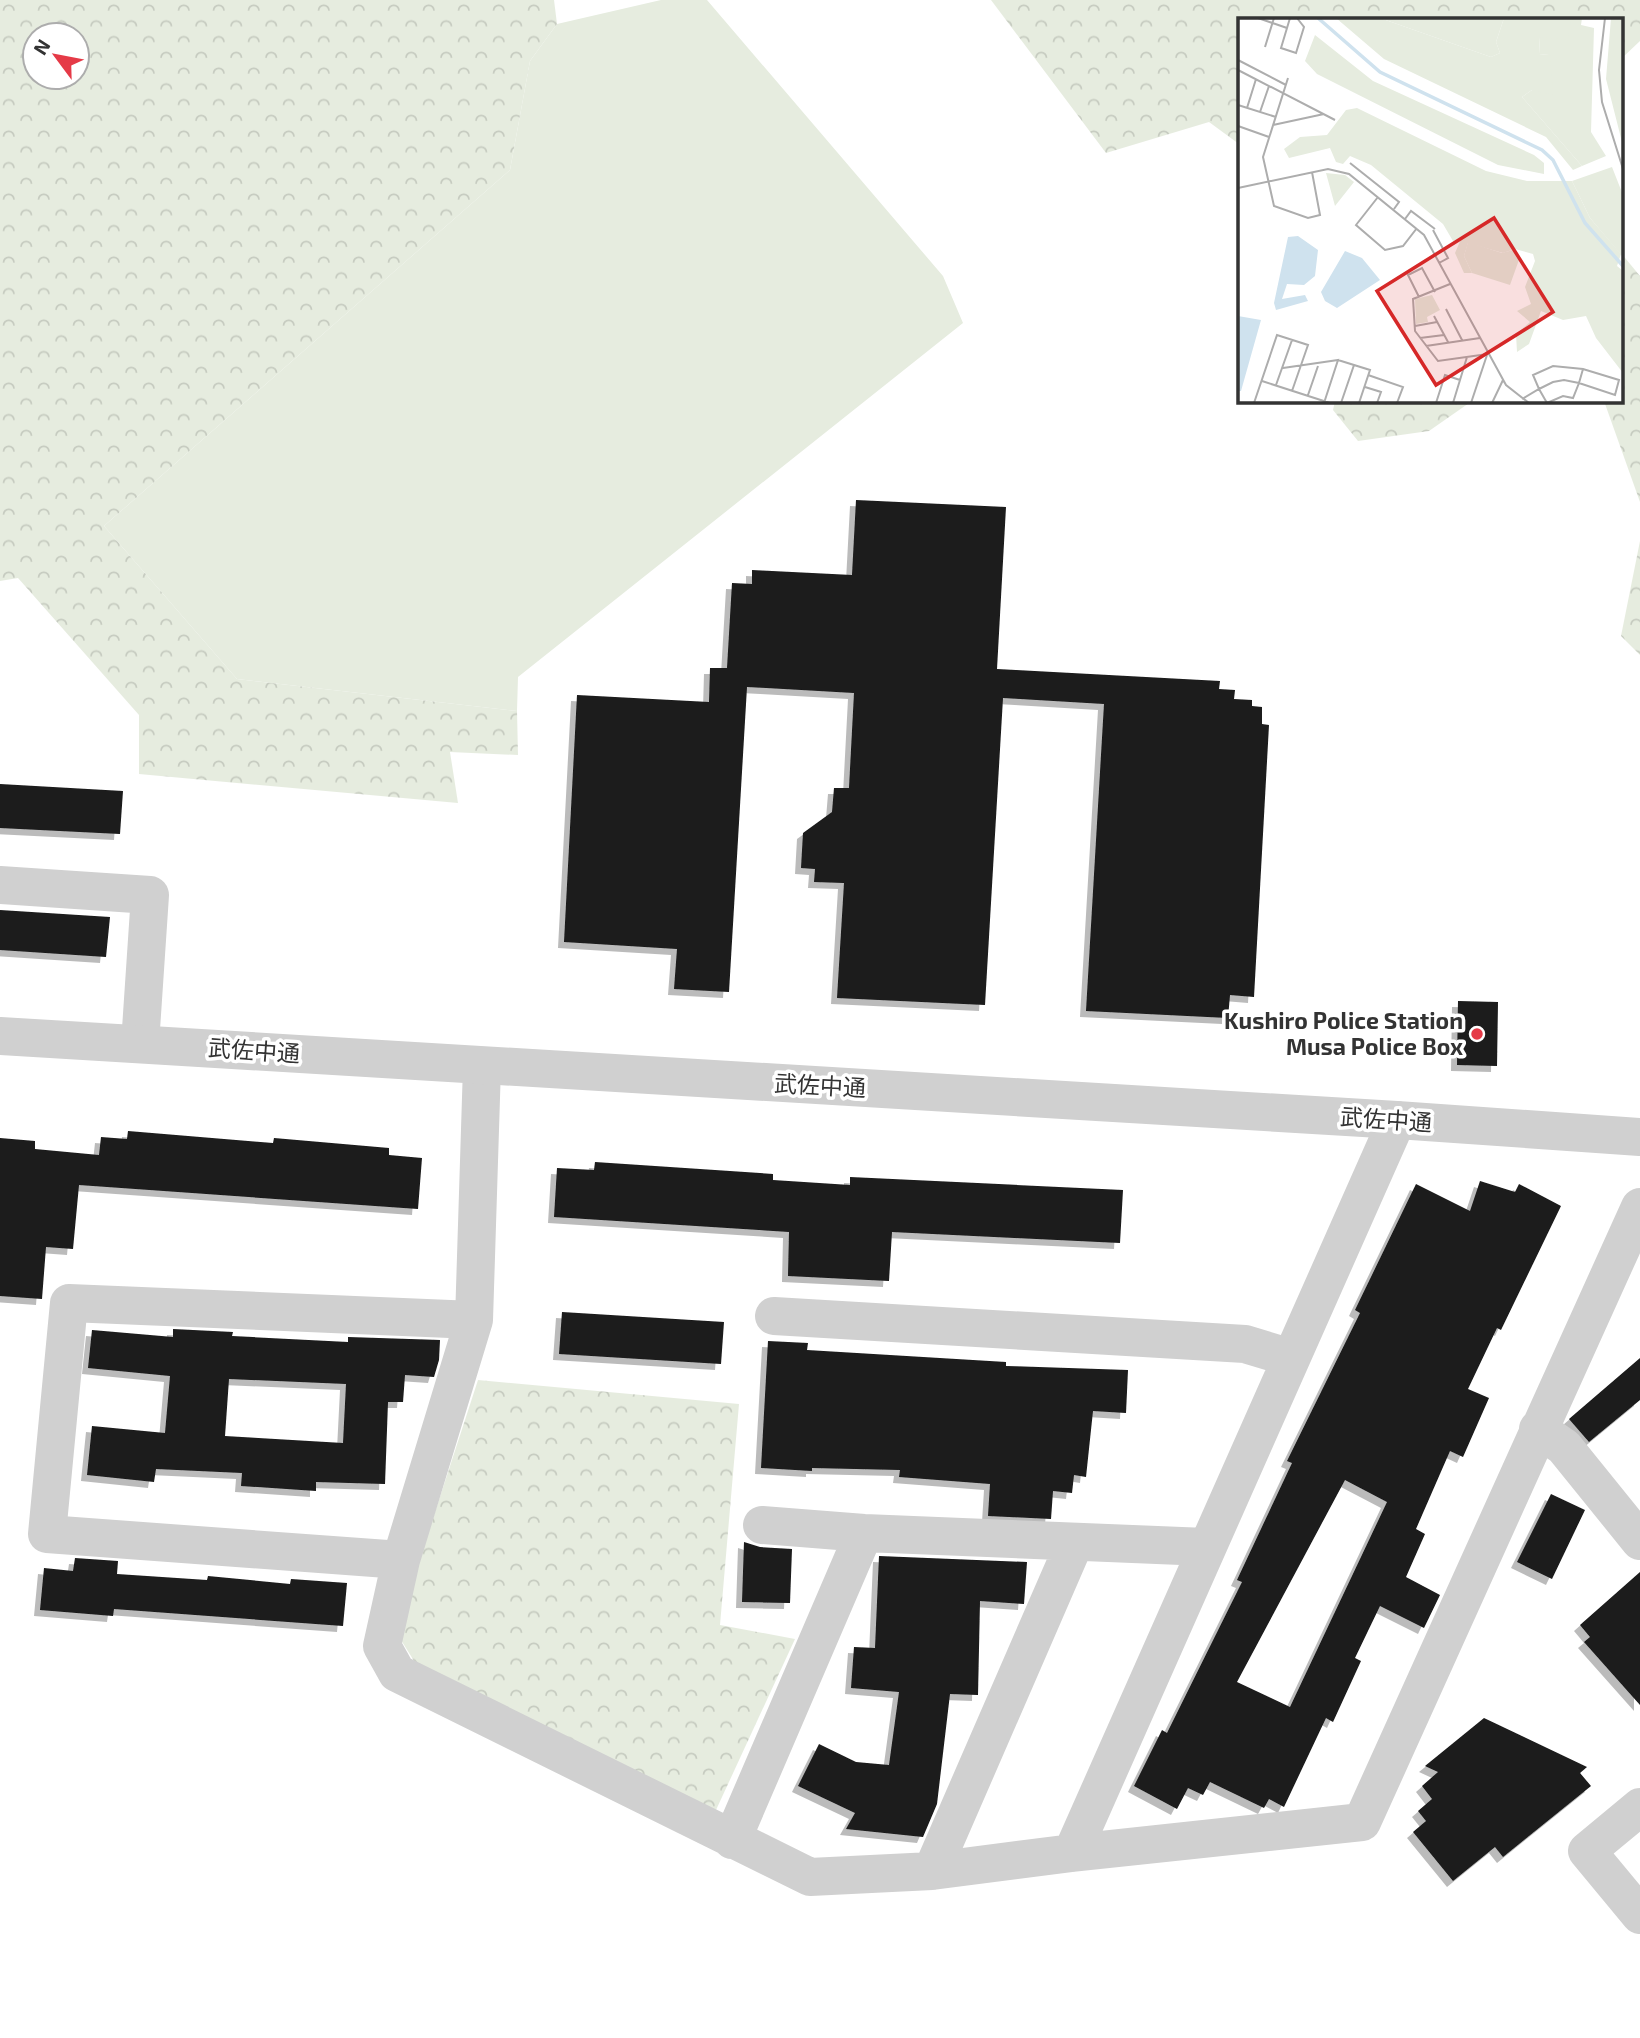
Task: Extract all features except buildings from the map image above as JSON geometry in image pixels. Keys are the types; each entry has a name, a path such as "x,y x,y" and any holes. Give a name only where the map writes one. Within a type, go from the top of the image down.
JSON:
{"street":[{"path":"0,885 150,895 140,1044"},
{"name":"武佐中通","path":"0,1035 1640,1137"},
{"path":"482,1066 474,1320 401,1560 382,1646 397,1673 810,1877 932,1871 1362,1822 1640,1207"},
{"path":"1072,1853 1397,1120"},
{"path":"401,1560 47,1534 69,1303 474,1320"},
{"path":"774,1316 1245,1344 1291,1358"},
{"path":"1538,1429 1564,1447 1640,1541"},
{"path":"762,1525 864,1533 1206,1547"},
{"path":"732,1840 864,1533"},
{"path":"932,1871 1075,1542"},
{"path":"1640,1807 1587,1851 1640,1915"}],"green space":[{"path":"0,0 554,0 557,24 530,61 510,170 104,526 237,679 517,711 518,755 450,752 458,803 139,774 139,715 18,578 0,581"},
{"path":"661,0 707,0 943,276 963,323 518,677 517,711 237,679 104,526 510,170 530,61 557,24"},
{"path":"991,0 1640,0 1640,41 1622,58 1622,18 1238,18 1238,143 1209,122 1106,153"},
{"path":"1622,254 1640,276 1640,502 1604,402 1622,402"},
{"path":"1335,402 1471,402 1429,431 1358,441 1333,410"},
{"path":"1640,541 1640,655 1621,636"},
{"path":"478,1380 739,1404 720,1625 795,1639 716,1810 424,1677 396,1632"}],"place":[{"name":"Kushiro Police Station Musa Police Box","path":"1477,1034"}]}
